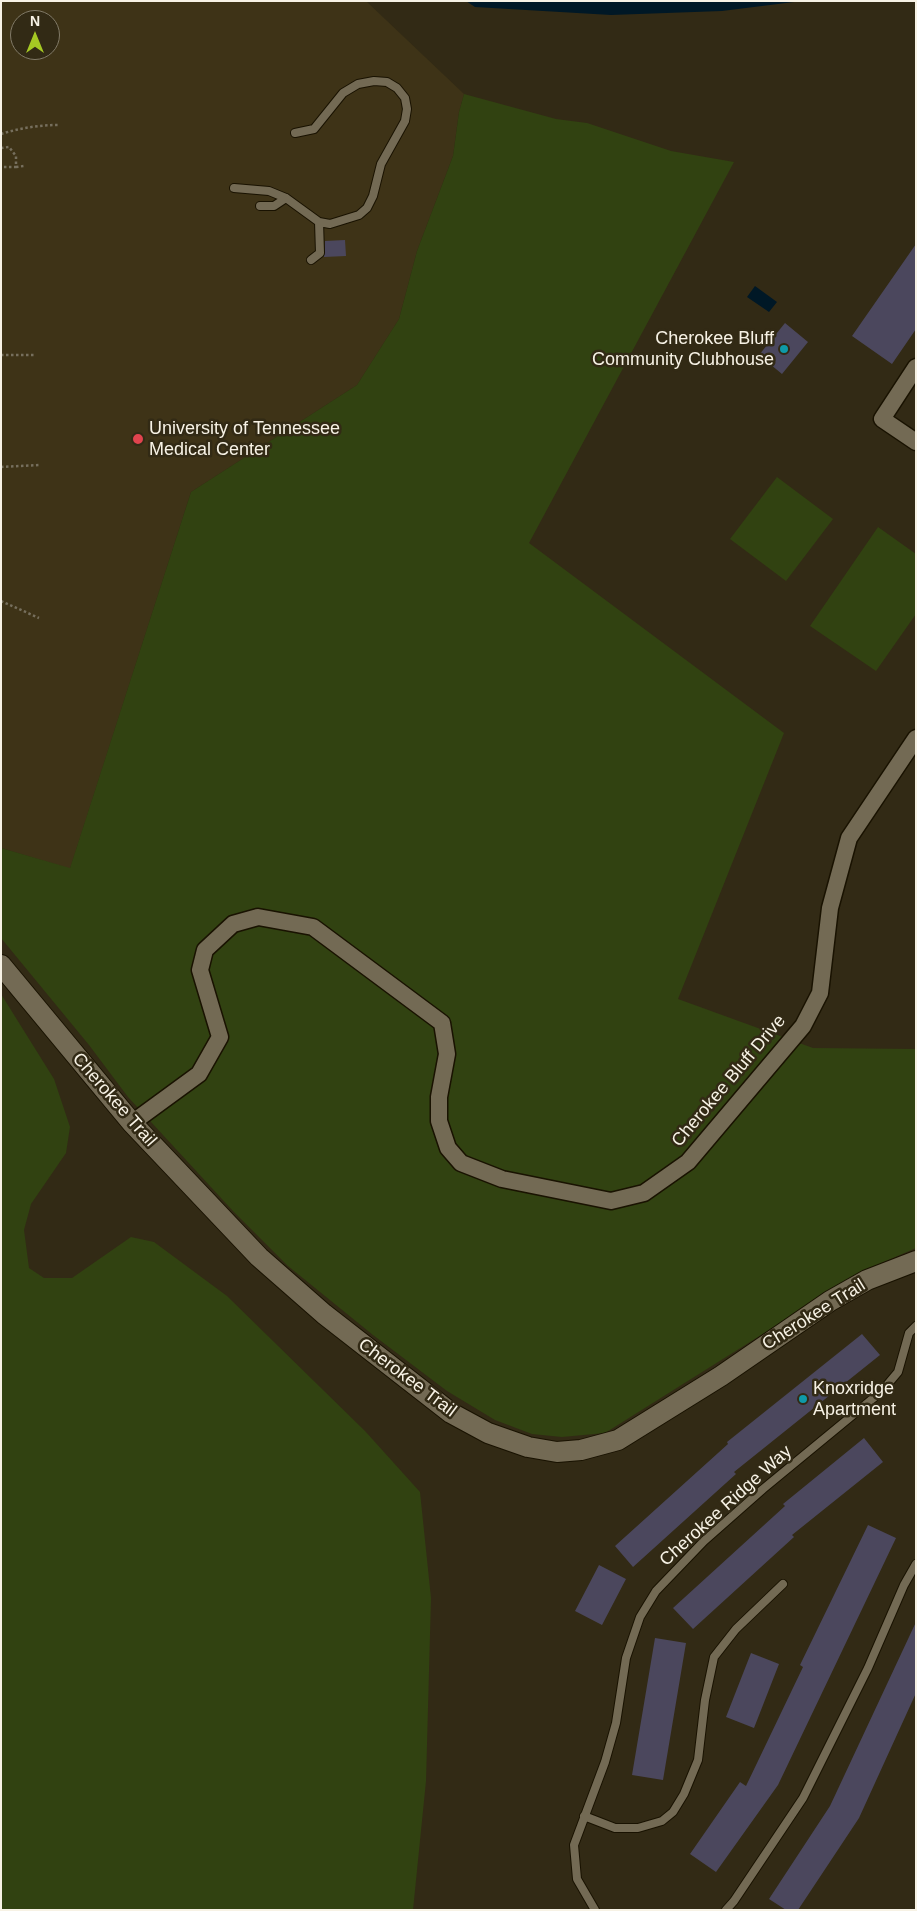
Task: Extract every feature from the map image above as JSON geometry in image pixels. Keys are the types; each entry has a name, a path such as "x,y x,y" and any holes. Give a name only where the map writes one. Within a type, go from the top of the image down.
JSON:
{"street":[{"path":"916,368 882,419 916,442"},
{"name":"Cherokee Bluff Drive","path":"132,1123 199,1074 220,1036 200,970 205,950 233,924 258,916 313,927 442,1023 447,1054 439,1097 439,1120 448,1148 461,1163 502,1179 611,1201 644,1193 688,1162 803,1026 820,993 830,908 849,838 916,738"},
{"name":"Cherokee Trail","path":"1,965 132,1123 259,1257 331,1320 451,1413 488,1433 538,1450 557,1452 581,1450 618,1440 721,1376 830,1301 867,1280 916,1261"}],"lane":[{"path":"234,188 269,191 286,198 319,222 330,224 359,215 367,208 373,196 381,164 405,121 407,109 405,98 397,88 387,82 374,81 358,84 343,93 314,129 295,133"},
{"path":"260,206 274,206 286,198"},
{"path":"311,260 320,253 319,222"},
{"name":"Cherokee Ridge Way","path":"595,1910 577,1879 574,1845 605,1762 616,1723 626,1658 640,1617 656,1591 704,1541 882,1392 898,1372 909,1333 916,1326"},
{"path":"726,1910 734,1901 802,1798 868,1668 904,1585 916,1564"},
{"path":"584,1816 615,1828 638,1828 662,1820 673,1812 684,1794 698,1760 705,1700 714,1657 736,1629 783,1584"}],"path":[{"path":"1,134 42,125 59,125"},
{"path":"1,148 9,147 16,156 16,167"},
{"path":"1,167 24,166"},
{"path":"1,355 34,355"},
{"path":"1,467 39,465"},
{"path":"1,601 39,618"}],"shaded area":[{"name":"University of Tennessee Medical Center","path":"1,1 366,1 464,94 459,112 453,156 417,251 399,319 357,385 191,492 70,869 1,848"}],"green space":[{"path":"464,94 556,119 587,123 671,151 734,162 529,543 784,733 678,999 813,1048 916,1049 916,1248 863,1271 605,1433 562,1437 532,1434 495,1420 447,1391 373,1335 288,1266 233,1211 128,1097 89,1045 1,938 1,848 70,868 191,492 357,385 399,319 417,251 453,156 459,112"},
{"path":"777,477 833,519 786,581 730,539"},
{"path":"878,527 916,554 916,614 876,671 810,626"},
{"path":"1,994 54,1079 70,1127 66,1153 31,1204 24,1230 29,1268 44,1278 72,1278 131,1237 154,1242 227,1296 365,1431 420,1492 431,1598 426,1781 413,1910 1,1910"}],"water":[{"path":"466,1 802,1 722,11 611,15 475,7"},
{"path":"755,286 777,302 769,312 747,297"}],"building":[{"path":"345,240 346,256 324,257 325,241"},
{"path":"916,244 916,329 892,364 852,336"},
{"name":"Cherokee Bluff Community Clubhouse","path":"785,323 808,342 782,374 759,355"},
{"path":"862,1334 880,1355 734,1472 736,1474 633,1567 615,1546 728,1444 727,1442"},
{"path":"864,1438 883,1462 792,1535 794,1537 693,1629 673,1608 785,1506 783,1504"},
{"path":"868,1525 896,1538 778,1785 716,1872 690,1854 740,1782 746,1786 803,1667 800,1665"},
{"path":"599,1565 626,1579 602,1625 575,1611"},
{"path":"916,1622 916,1693 859,1818 798,1910 786,1910 769,1899 830,1806"},
{"path":"655,1638 686,1643 663,1780 632,1775"},
{"path":"751,1653 779,1664 754,1728 726,1717"}],"place":[{"name":"Cherokee Bluff Community Clubhouse","path":"784,349"},
{"name":"University of Tennessee Medical Center","path":"138,439"},
{"name":"Knoxridge Apartment","path":"803,1399"}]}
